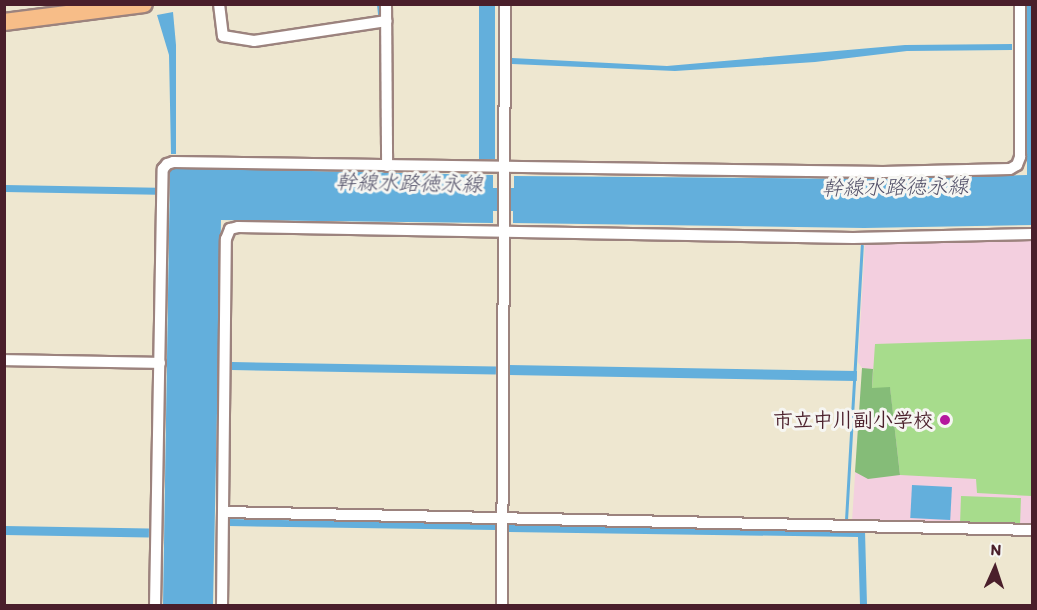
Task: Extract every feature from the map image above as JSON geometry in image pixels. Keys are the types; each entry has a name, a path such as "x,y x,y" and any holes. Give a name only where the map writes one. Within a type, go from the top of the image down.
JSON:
{"main road":[{"path":"4,22 144,4"}],"street":[{"path":"219,4 223,36 254,41 386,21"},
{"path":"386,4 387,166"},
{"path":"502,606 505,4"},
{"path":"155,606 163,169 167,164 173,162 883,172 1010,169 1017,165 1020,157 1020,4"},
{"path":"222,606 226,239 230,229 238,227 853,238 1032,234"},
{"path":"4,360 159,363"},
{"path":"223,512 1032,530"}],"shaded area":[{"name":"市立中川副小学校","path":"1032,238 1032,526 852,521 862,368 858,362 865,242"}],"green space":[{"path":"1032,339 1032,496 977,493 976,479 900,475 890,388 872,388 875,344"},
{"path":"862,368 873,369 872,388 890,387 900,475 868,479 855,472"},
{"path":"961,496 1021,498 1020,525 960,523"}],"water":[{"path":"479,5 495,5 495,159 479,159"},
{"name":"幹線水路徳永線","path":"1027,5 1032,5 1032,225 864,228 513,223 513,211 493,211 493,223 221,220 213,605 163,606 170,171 174,168 493,175 493,188 514,188 514,176 873,179 1027,175"},
{"path":"173,12 176,45 176,154 171,154 169,55 157,15"},
{"path":"1012,44 1012,50 907,51 815,62 675,71 512,64 512,58 667,66 905,45"},
{"path":"5,185 157,188 157,195 5,192"},
{"path":"232,362 496,367 496,375 232,370"},
{"path":"509,365 857,371 857,381 509,375"},
{"path":"912,485 952,487 950,520 910,518"},
{"path":"228,519 495,524 495,530 228,526"},
{"path":"509,524 865,531 867,605 860,605 858,537 509,532"},
{"path":"5,526 149,529 149,538 5,535"}],"waterway":[{"path":"378,4 379,14"},
{"path":"846,520 862,245"}],"place":[{"name":"市立中川副小学校","path":"945,420"}]}
